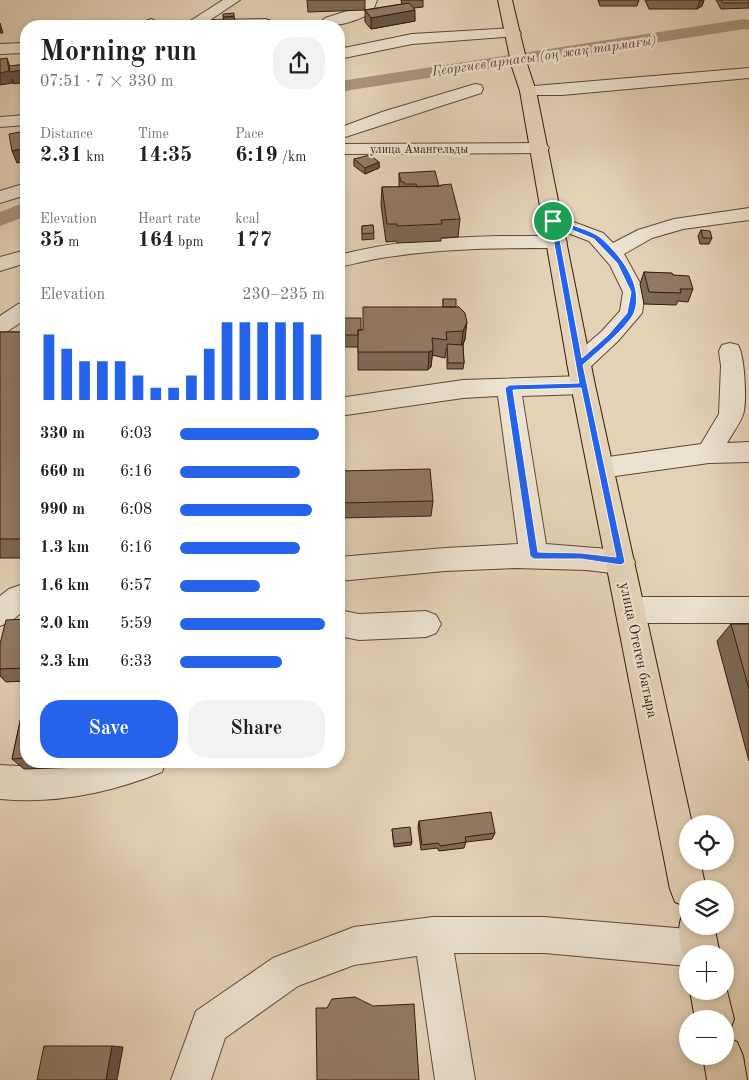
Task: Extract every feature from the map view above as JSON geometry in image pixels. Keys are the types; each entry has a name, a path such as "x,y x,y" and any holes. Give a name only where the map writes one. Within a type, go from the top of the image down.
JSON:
{"main road":[{"name":"улица Отеген батыра","path":"505,0 540,148 581,375 686,880"},
{"path":"724,1065 727,1080"}],"street":[{"path":"196,20 233,0"},
{"path":"334,20 356,15 367,10 370,0"},
{"path":"345,53 412,39 512,33"},
{"path":"345,62 417,47 455,35"},
{"path":"0,49 20,48"},
{"path":"528,91 562,90 749,73"},
{"path":"345,132 406,110 475,90"},
{"path":"0,122 20,120"},
{"name":"улица Амангельды","path":"345,149 540,148"},
{"path":"0,198 20,190"},
{"path":"611,253 645,234 681,223 749,214"},
{"path":"345,260 399,247 555,232 596,237 619,262 634,292 631,313 610,336 581,375 509,388 463,389 345,407"},
{"path":"0,264 20,258"},
{"path":"0,326 20,313"},
{"path":"708,453 731,414 733,366 730,351"},
{"path":"509,388 534,556"},
{"path":"601,468 708,453 749,452"},
{"path":"345,569 478,558 534,556 581,556 621,562"},
{"path":"0,613 20,598"},
{"path":"631,610 749,610"},
{"path":"345,624 359,627 426,624"},
{"path":"0,782 16,785 68,780 126,771 133,768"},
{"path":"191,1080 210,1025 286,972 354,946 433,935 544,935 699,943"},
{"path":"433,935 455,1080"}],"building":[{"path":"721,0 749,0 749,3 723,3"},
{"path":"409,3 415,10 371,18 365,10"},
{"path":"234,13 234,16 223,17 223,14"},
{"path":"7,58 9,71 0,73 0,59"},
{"path":"20,65 20,70 10,72 9,66"},
{"path":"20,132 20,149 12,151 9,134"},
{"path":"370,155 379,162 365,168 354,159"},
{"path":"435,171 439,186 417,187 416,184 405,184 401,182 399,173"},
{"path":"451,184 460,219 441,220 442,224 397,226 397,224 387,224 382,187 441,186"},
{"path":"373,225 374,233 362,234 362,226"},
{"path":"701,230 710,231 712,238 703,238"},
{"path":"644,272 689,276 693,289 680,289 681,293 649,292"},
{"path":"443,299 456,299 456,307 443,307"},
{"path":"363,307 459,307 465,313 467,322 463,331 446,332 447,340 432,338 433,350 429,352 358,352 358,330 363,330"},
{"path":"345,318 361,318 361,330 358,330 358,335 345,335"},
{"path":"0,332 20,332 20,539 0,539"},
{"path":"447,344 463,345 464,363 448,363"},
{"path":"430,469 433,501 345,503 345,471"},
{"path":"20,619 20,668 0,669 0,644 6,620"},
{"path":"731,624 749,624 749,689"},
{"path":"20,722 20,758 12,759"},
{"path":"491,812 495,833 465,837 466,842 441,846 438,843 422,845 419,821"},
{"path":"410,827 412,842 394,844 392,829"},
{"path":"355,997 373,1006 414,1004 419,1080 317,1080 316,1008 327,1008 332,999"},
{"path":"44,1046 112,1046 106,1080 37,1080"}],"waterway":[{"name":"Георгиев арнасы (оң жақ тармағы)","path":"345,86 744,24 749,25"},
{"name":"Георгиев арнасы (оң жақ тармағы)","path":"0,220 20,211"}],"route":[{"path":"553,221 579,364 583,385 509,388 534,556 581,556 621,562 579,364 610,336 631,313 634,292 619,262 596,237 553,221"}]}
